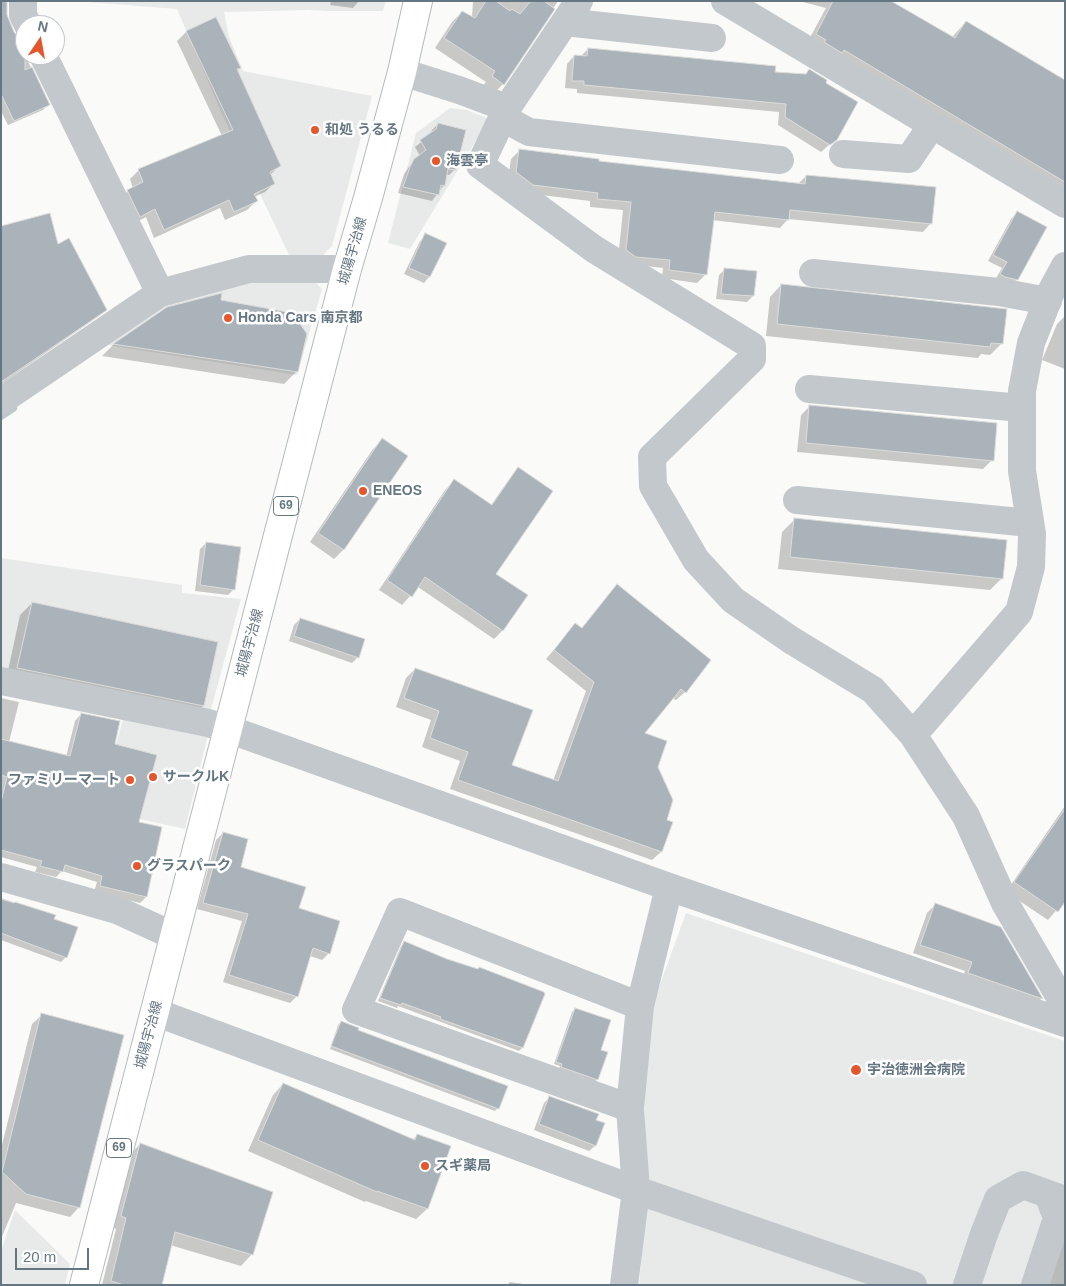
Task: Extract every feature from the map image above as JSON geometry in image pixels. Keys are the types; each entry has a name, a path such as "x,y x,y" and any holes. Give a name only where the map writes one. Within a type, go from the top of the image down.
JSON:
{"main road":[{"name":"城陽宇治線","path":"84,1285 347,269 402,72 418,1"}],"street":[{"path":"23,1 23,15"},
{"path":"725,1 1065,204"},
{"path":"712,38 572,12 505,113 480,165 594,249 752,346 752,359 652,457 653,486 696,560 733,600 791,640 873,690 913,735 966,816 1005,903 1065,1006"},
{"path":"48,65 160,294"},
{"path":"402,72 459,90 505,113 530,132 780,160"},
{"path":"843,154 909,159 932,125"},
{"path":"913,735 1018,612 1031,567 1032,534 1022,471 1022,391 1031,343 1065,266"},
{"path":"1,401 160,294 249,269 347,269"},
{"path":"813,273 999,292 1048,301"},
{"path":"809,389 1022,408"},
{"path":"797,500 1030,522"},
{"path":"1,681 208,723 228,729 668,888 1065,1023"},
{"path":"1,877 117,910 174,936"},
{"path":"624,1285 636,1190 630,1108 640,1006 668,888"},
{"path":"630,1108 356,1010 400,912 640,1006"},
{"path":"155,1012 636,1190 913,1285"},
{"path":"967,1285 998,1199 1023,1185 1057,1197 1057,1218 1035,1285"}],"shaded area":[{"path":"75,1 386,1 383,11 224,12 229,37 243,71 372,96 332,246 320,258 290,257 222,114 177,9"},
{"name":"海雲亭","path":"450,108 467,110 489,119 410,249 388,243 416,133"},
{"name":"Honda Cars 南京都","path":"313,279 322,289 297,375 101,344 157,309 223,284"},
{"path":"1,558 182,585 182,593 241,599 210,713 1,667"},
{"name":"サークルK","path":"125,711 209,731 185,829 99,810"},
{"name":"宇治徳洲会病院","path":"686,913 1065,1041 1065,1285 639,1285 648,1182 644,1099 654,1001"},
{"path":"15,1210 70,1264 65,1285 1,1285 1,1251"}],"building":[{"path":"1,1 7,2 7,15 15,33 15,65 25,65 25,70 32,67 50,105 14,121 1,94"},
{"path":"486,1 496,1 510,11 512,9 520,14 530,2 544,1 555,9 504,85 492,76 495,71 444,38 462,11 475,18"},
{"path":"833,1 891,1 955,38 966,21 1065,80 1065,182 844,50 842,53 824,42 826,40 816,34"},
{"path":"216,17 241,68 237,69 281,166 270,172 275,184 254,194 258,201 234,212 229,200 164,230 155,209 140,217 127,190 143,182 138,169 233,130 186,31"},
{"path":"588,48 776,66 775,72 806,74 809,69 827,80 826,83 858,102 837,140 830,145 785,117 786,104 584,85 584,81 572,81 574,55 587,56"},
{"path":"438,123 466,130 456,170 448,169 445,186 441,185 439,195 403,187 414,159 426,150 420,140 436,129"},
{"path":"519,149 599,159 599,161 805,184 806,175 936,187 932,224 790,210 789,220 715,212 707,275 669,270 670,260 636,257 626,250 631,202 597,199 598,193 533,185 516,172"},
{"path":"1017,211 1047,227 1018,280 1000,274 1007,262 993,255"},
{"path":"50,213 58,244 69,238 107,310 1,382 1,226"},
{"path":"425,233 447,243 430,277 409,268"},
{"path":"724,268 757,271 754,296 721,294"},
{"path":"781,284 1007,309 1003,344 991,343 990,347 777,324"},
{"name":"Honda Cars 南京都","path":"222,293 221,300 293,313 307,334 298,372 113,344 167,307"},
{"path":"809,405 997,423 994,461 806,443"},
{"path":"382,438 408,456 344,550 318,533"},
{"path":"518,467 553,491 496,574 528,595 503,631 425,577 412,597 387,580 454,479 492,505"},
{"path":"794,518 1007,540 1003,579 790,557"},
{"path":"206,542 241,547 235,590 200,585"},
{"path":"617,584 711,660 686,693 681,689 645,733 667,741 658,767 673,800 667,820 673,822 662,852 458,780 468,752 430,738 439,711 404,698 415,668 533,710 512,765 558,781 594,682 554,650 575,623 582,628"},
{"path":"32,602 218,642 204,706 17,668"},
{"path":"300,618 365,639 359,658 294,636"},
{"path":"81,713 120,721 115,744 157,755 139,822 162,827 147,897 100,886 102,876 65,865 63,872 40,866 42,861 1,850 1,802 7,777 1,775 1,739 70,756"},
{"path":"1065,809 1065,902 1058,912 1014,882"},
{"path":"223,832 248,839 241,867 306,887 299,908 340,921 330,954 313,948 298,997 229,975 248,914 203,903"},
{"path":"1,899 56,915 54,919 78,927 67,958 1,933"},
{"path":"935,903 1001,927 1043,999 968,973 972,962 920,945"},
{"path":"404,941 447,959 478,969 479,967 544,992 545,994 523,1048 440,1019 441,1017 402,1003 401,1005 380,998"},
{"path":"575,1008 611,1020 601,1050 608,1052 598,1080 561,1067 562,1064 556,1062"},
{"path":"41,1013 124,1035 80,1208 26,1194 2,1172"},
{"path":"341,1021 359,1028 358,1030 508,1086 499,1109 331,1046"},
{"path":"283,1083 415,1140 417,1134 451,1146 428,1209 377,1192 258,1140"},
{"path":"549,1096 599,1114 596,1120 605,1123 596,1146 539,1124"},
{"path":"140,1143 273,1192 253,1255 175,1232 162,1285 124,1285 111,1281 126,1218 121,1216"}],"waterway":[{"path":"1,416 13,408"}],"place":[{"name":"和処 うるる","path":"315,130"},
{"name":"海雲亭","path":"436,161"},
{"name":"Honda Cars 南京都","path":"228,318"},
{"name":"ENEOS","path":"363,491"},
{"name":"サークルK","path":"153,777"},
{"name":"ファミリーマート","path":"130,780"},
{"name":"グラスパーク","path":"137,866"},
{"name":"宇治徳洲会病院","path":"856,1070"},
{"name":"スギ薬局","path":"425,1166"}]}
